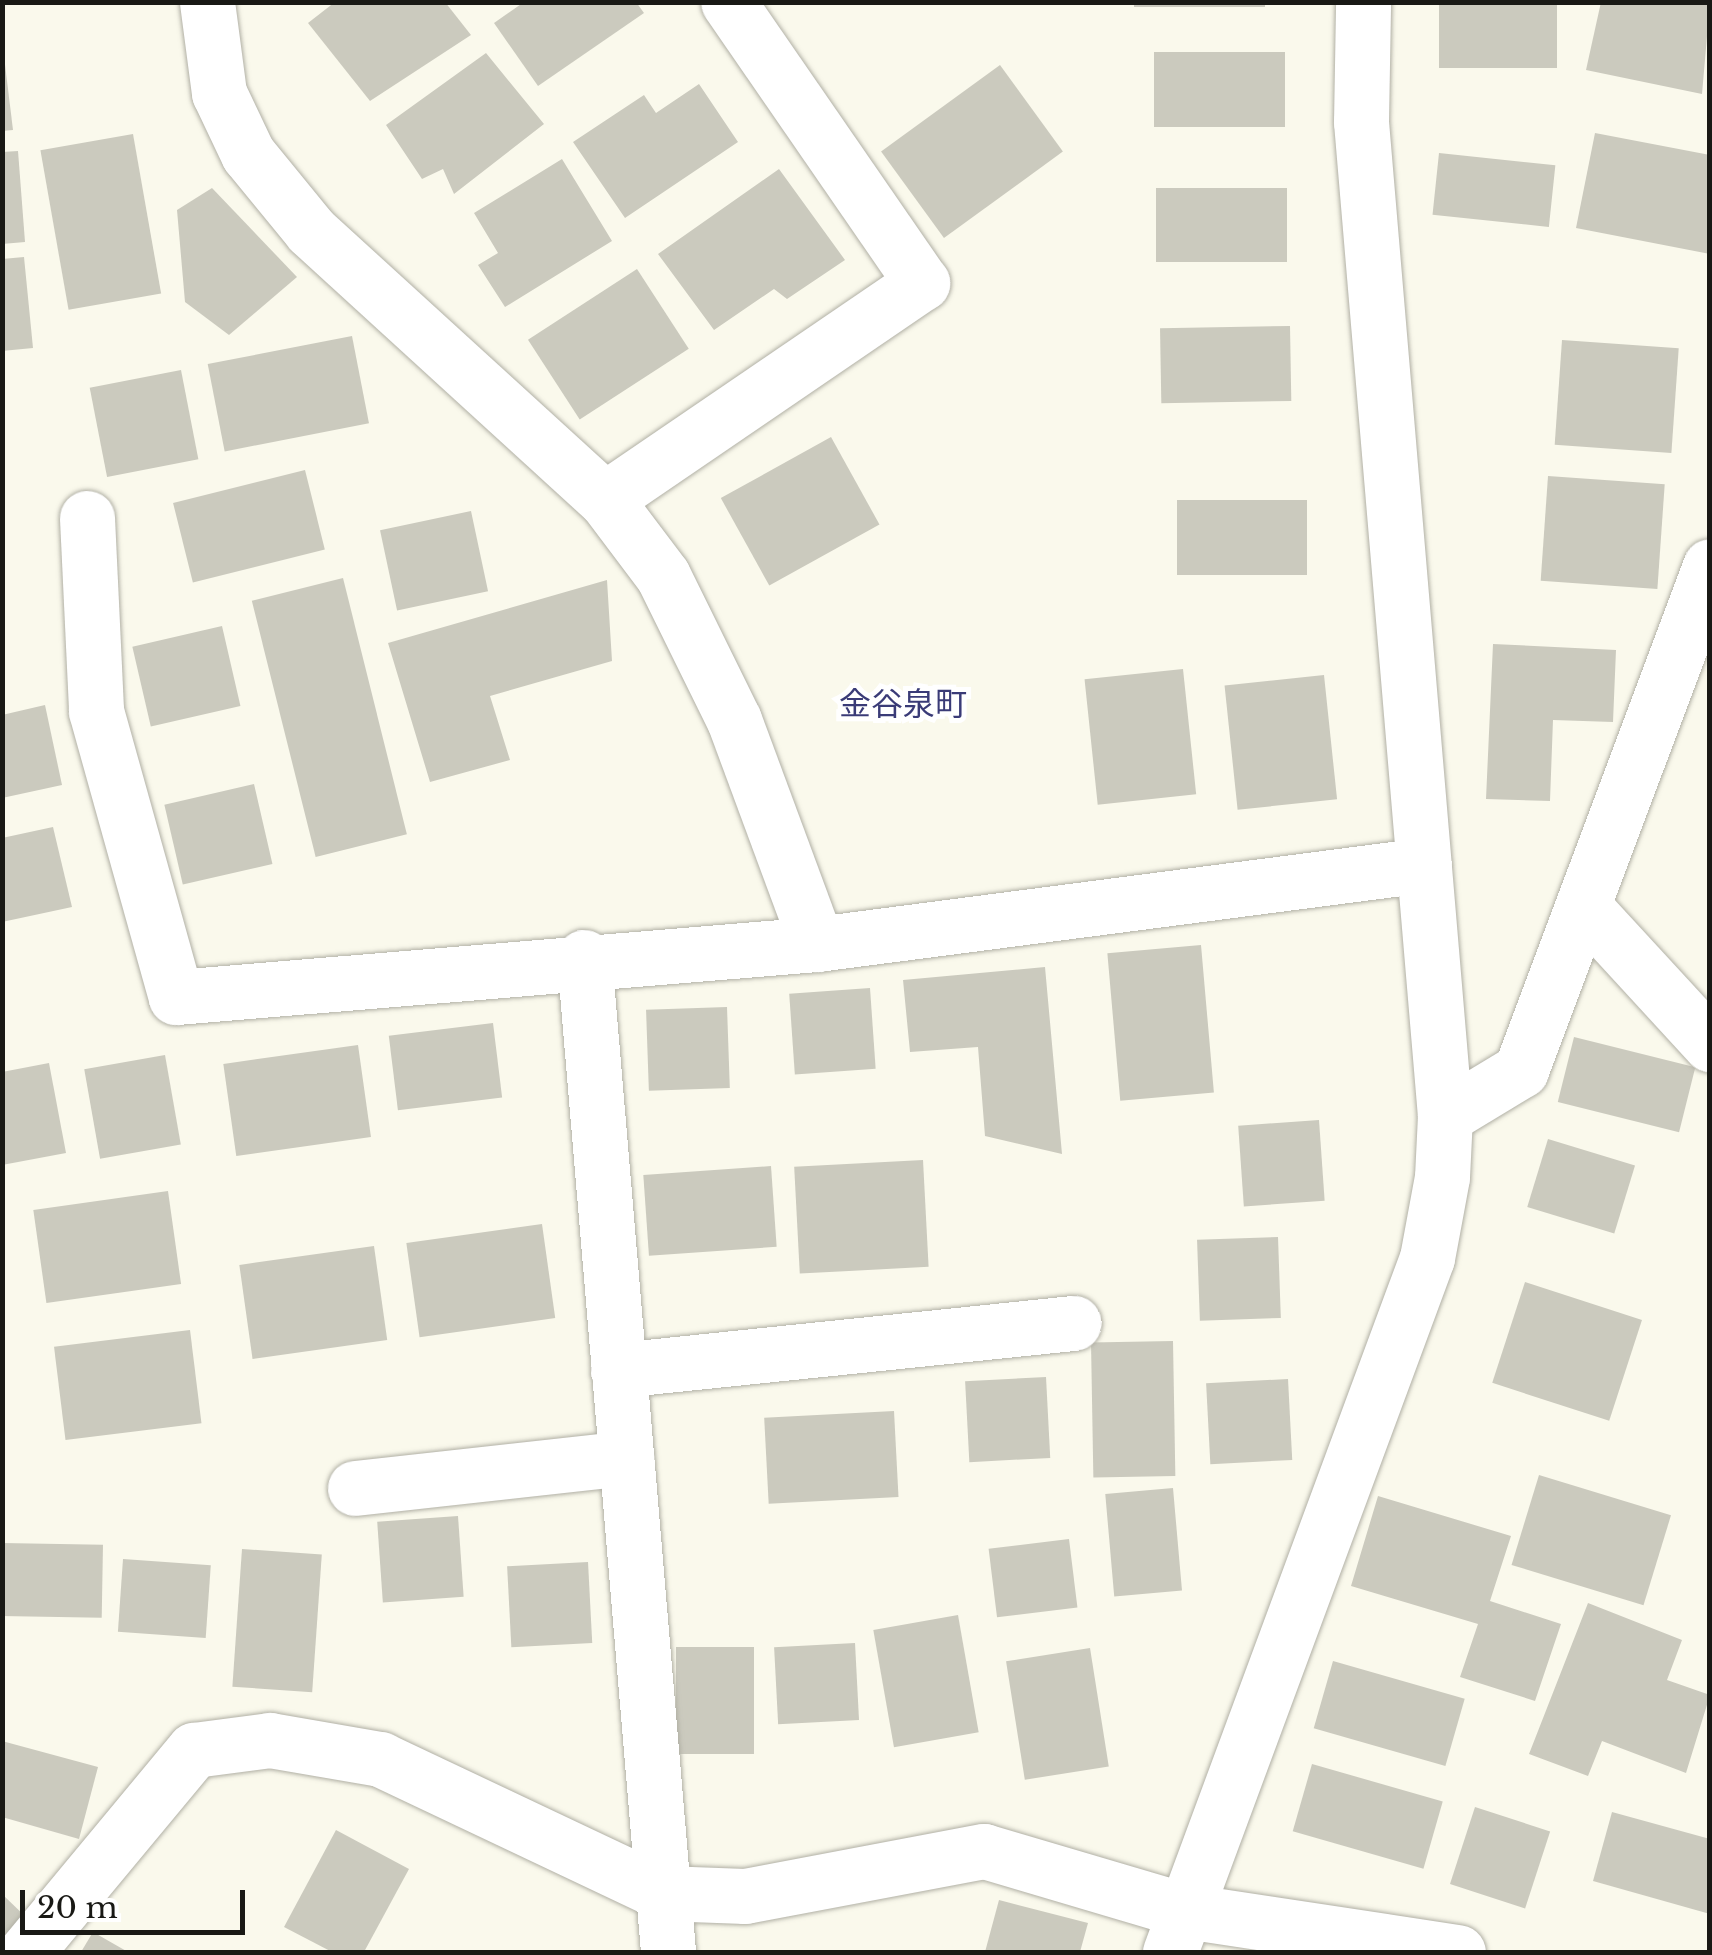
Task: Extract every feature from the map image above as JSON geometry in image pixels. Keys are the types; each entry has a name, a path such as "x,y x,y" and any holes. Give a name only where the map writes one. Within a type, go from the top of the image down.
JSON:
{"street":[{"path":"207,2 219,93 248,154 311,231 605,499 663,576 734,720 817,944"},
{"path":"605,499 922,283 728,2"},
{"path":"1178,1932 1427,1258 1445,1116 1361,122 1363,2"},
{"path":"87,518 96,710 176,997 584,957 817,944 1424,865"},
{"path":"1445,1116 1521,1070 1710,566"},
{"path":"1582,906 1710,1044"},
{"path":"584,957 668,1952"},
{"path":"618,1370 1074,1322"},
{"path":"355,1488 626,1458"},
{"path":"26,1952 194,1750 270,1740 380,1759 663,1893 745,1896 984,1850 1178,1932 1458,1952"}],"building":[{"path":"335,2 445,2 471,35 370,101 308,23"},
{"path":"524,2 636,2 644,13 538,86 494,23"},
{"path":"1134,2 1265,2 1265,7 1134,7"},
{"path":"1439,2 1557,2 1557,68 1439,68"},
{"path":"1601,2 1710,2 1702,94 1586,70"},
{"path":"2,40 13,130 2,131"},
{"path":"1154,52 1285,52 1285,127 1154,127"},
{"path":"486,53 544,124 454,194 443,169 422,179 386,125"},
{"path":"1000,65 1063,152 944,238 881,151"},
{"path":"699,84 738,142 625,218 573,142 644,95 656,113"},
{"path":"1595,133 1710,155 1710,254 1576,228"},
{"path":"133,134 161,294 69,310 40,150"},
{"path":"18,151 25,242 2,244 2,152"},
{"path":"1439,153 1555,165 1549,227 1433,215"},
{"path":"562,159 612,241 505,307 478,265 498,253 474,213"},
{"path":"779,169 845,260 787,299 774,289 714,330 658,254"},
{"path":"212,188 297,277 229,335 185,302 177,210"},
{"path":"1156,188 1287,188 1287,262 1156,262"},
{"path":"24,257 33,348 2,351 2,259"},
{"path":"637,269 689,349 580,419 528,340"},
{"path":"1290,326 1291,401 1161,403 1160,328"},
{"path":"352,336 369,423 225,451 208,364"},
{"path":"1562,340 1679,348 1671,453 1555,445"},
{"path":"181,370 198,459 107,477 90,388"},
{"path":"831,437 879,524 769,586 721,498"},
{"path":"305,470 325,550 193,582 173,503"},
{"path":"1548,476 1665,484 1657,589 1541,581"},
{"path":"1177,500 1307,500 1307,575 1177,575"},
{"path":"471,511 488,591 397,611 380,530"},
{"path":"343,578 407,834 316,857 252,601"},
{"path":"607,580 612,661 490,696 510,760 430,782 388,643"},
{"path":"222,626 240,706 151,727 132,647"},
{"path":"1493,644 1616,650 1613,722 1553,720 1550,801 1486,799"},
{"path":"1183,669 1196,794 1098,805 1085,679"},
{"path":"1324,675 1337,799 1238,810 1225,685"},
{"path":"45,705 62,785 2,798 2,715"},
{"path":"254,784 272,864 183,885 164,805"},
{"path":"53,827 72,907 2,922 2,838"},
{"path":"1201,945 1214,1092 1120,1101 1107,953"},
{"path":"1045,967 1062,1154 985,1136 978,1047 910,1052 903,980"},
{"path":"870,988 876,1069 795,1074 789,994"},
{"path":"727,1007 730,1088 649,1091 646,1010"},
{"path":"493,1023 502,1097 398,1110 389,1036"},
{"path":"1574,1037 1695,1067 1679,1132 1558,1102"},
{"path":"358,1045 371,1137 236,1156 223,1064"},
{"path":"165,1055 181,1145 100,1159 84,1069"},
{"path":"49,1063 66,1153 2,1165 2,1072"},
{"path":"1319,1120 1325,1201 1244,1206 1238,1126"},
{"path":"1548,1139 1635,1166 1614,1234 1527,1207"},
{"path":"923,1160 929,1267 800,1274 794,1167"},
{"path":"771,1166 777,1247 649,1256 643,1175"},
{"path":"168,1191 181,1284 46,1303 33,1210"},
{"path":"542,1224 555,1318 420,1337 406,1243"},
{"path":"1278,1237 1281,1318 1200,1321 1197,1240"},
{"path":"374,1246 387,1340 253,1359 239,1265"},
{"path":"1525,1282 1642,1320 1609,1421 1492,1383"},
{"path":"190,1330 201,1423 65,1440 54,1347"},
{"path":"1173,1341 1175,1476 1093,1477 1091,1342"},
{"path":"1046,1377 1050,1458 969,1462 965,1381"},
{"path":"1288,1379 1292,1460 1210,1464 1206,1383"},
{"path":"894,1411 899,1497 769,1504 764,1418"},
{"path":"1539,1475 1671,1515 1643,1605 1512,1565"},
{"path":"1173,1488 1182,1591 1114,1597 1105,1494"},
{"path":"1378,1496 1511,1536 1490,1601 1561,1624 1535,1701 1460,1677 1478,1624 1351,1586"},
{"path":"458,1516 464,1597 383,1602 377,1522"},
{"path":"1069,1539 1077,1607 997,1617 989,1549"},
{"path":"2,1543 103,1545 102,1618 2,1616"},
{"path":"242,1549 322,1555 312,1692 232,1687"},
{"path":"123,1559 211,1565 206,1638 118,1632"},
{"path":"588,1562 592,1643 511,1647 507,1566"},
{"path":"1588,1603 1682,1640 1667,1680 1710,1695 1686,1773 1602,1741 1588,1776 1529,1754"},
{"path":"958,1615 979,1732 894,1747 873,1630"},
{"path":"855,1643 859,1720 778,1724 774,1647"},
{"path":"676,1647 754,1647 754,1754 676,1754"},
{"path":"1090,1648 1109,1767 1025,1780 1006,1661"},
{"path":"1333,1661 1465,1699 1445,1766 1314,1728"},
{"path":"2,1741 98,1767 79,1839 2,1817"},
{"path":"1312,1764 1443,1801 1423,1869 1293,1831"},
{"path":"1475,1807 1550,1831 1525,1908 1450,1884"},
{"path":"1612,1812 1710,1839 1710,1914 1593,1881"},
{"path":"336,1830 409,1869 364,1952 332,1952 284,1927"},
{"path":"2,1894 30,1921 2,1948"},
{"path":"999,1900 1088,1923 1080,1952 985,1952"},
{"path":"93,1932 128,1952 81,1952"}],"district":[{"name":"金谷泉町","path":"903,704"}]}
